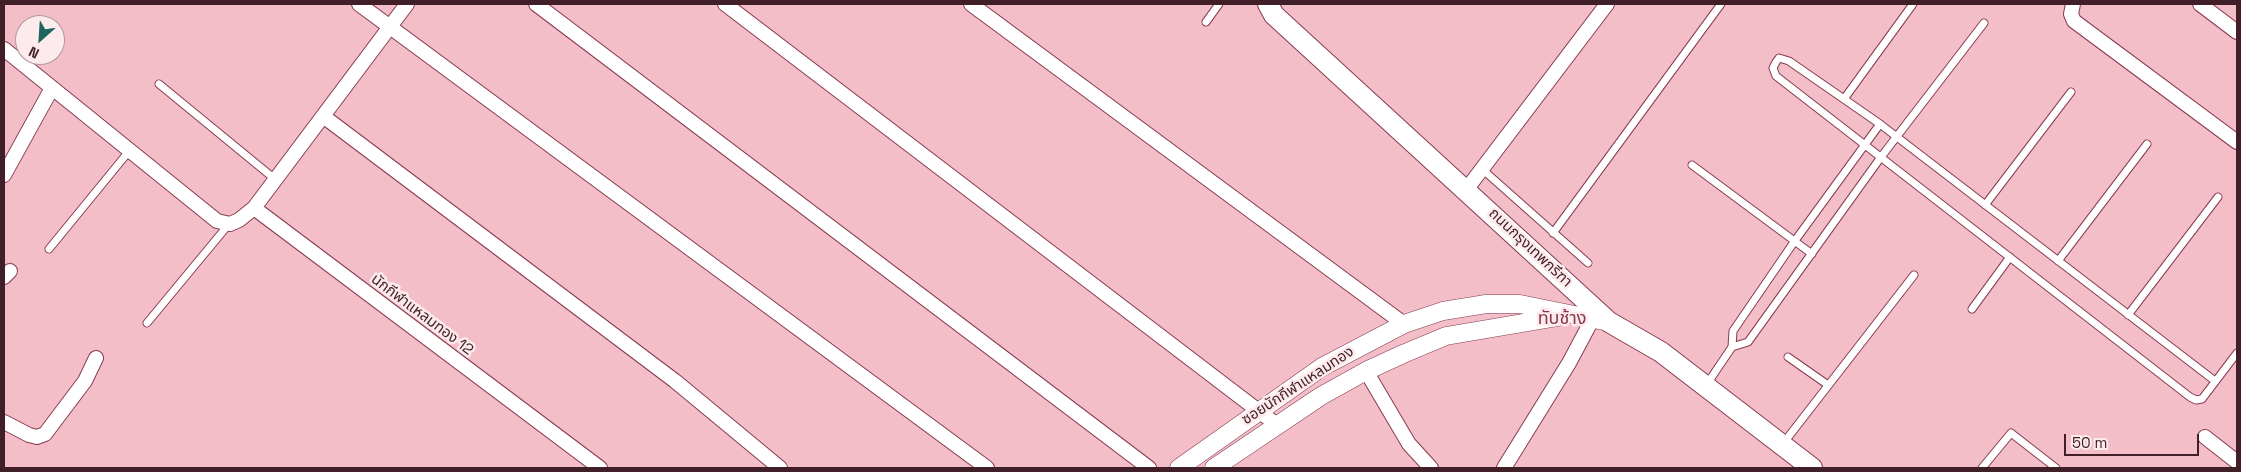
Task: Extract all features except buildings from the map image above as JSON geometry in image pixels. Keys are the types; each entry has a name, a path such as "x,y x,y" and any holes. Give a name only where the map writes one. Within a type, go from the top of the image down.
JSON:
{"main road":[{"name":"ถนนกรุงเทพกรีฑา","path":"1268,4 1274,15 1466,190 1601,320 1661,352 1782,445 1807,467"}],"street":[{"path":"359,4 987,468"},
{"path":"4,49 217,221 230,224 240,220 254,208 407,4"},
{"path":"536,4 1149,468"},
{"path":"725,4 1277,425"},
{"path":"971,4 1404,324"},
{"path":"1466,190 1607,4"},
{"path":"2073,4 2071,14 2074,21 2237,142"},
{"path":"2200,4 2237,32"},
{"path":"4,176 52,88"},
{"path":"323,116 675,381 780,468"},
{"name":"นักกีฬาแหลมทอง 12","path":"254,208 600,468"},
{"name":"ซอยนักกีฬาแหลมทอง","path":"1179,468 1322,367 1404,324 1443,311 1486,304 1520,304 1601,320"},
{"name":"ซอยนักกีฬาแหลมทอง","path":"1214,468 1322,396 1366,371 1446,336 1572,315"},
{"path":"1504,468 1569,363 1601,320"},
{"path":"4,422 29,435 37,437 45,434 85,381 96,358"},
{"path":"1366,371 1409,444 1431,468"},
{"path":"2205,437 2237,462"}],"lane":[{"path":"1206,22 1219,4"},
{"path":"1553,233 1721,4"},
{"path":"1844,99 1913,4"},
{"path":"1732,347 1748,342 1881,157 1984,23"},
{"path":"2215,381 1880,124 1790,61 1779,58 1776,62 1773,68 1776,76 2190,397 2196,400 2202,399 2237,353"},
{"path":"159,84 276,180"},
{"path":"1985,205 2071,92"},
{"path":"1706,386 1732,347 1733,331 1794,242 1880,124"},
{"path":"2058,261 2147,144"},
{"path":"49,249 130,150"},
{"path":"1692,165 1812,254"},
{"path":"1482,169 1588,263"},
{"path":"2128,315 2218,197"},
{"path":"147,323 230,224"},
{"path":"1972,309 2010,257"},
{"path":"1782,445 1914,275"},
{"path":"1788,358 1828,385"},
{"path":"1982,468 2011,433 2056,468"}],"district":[{"name":"ทับช้าง","path":"1562,319"}]}
